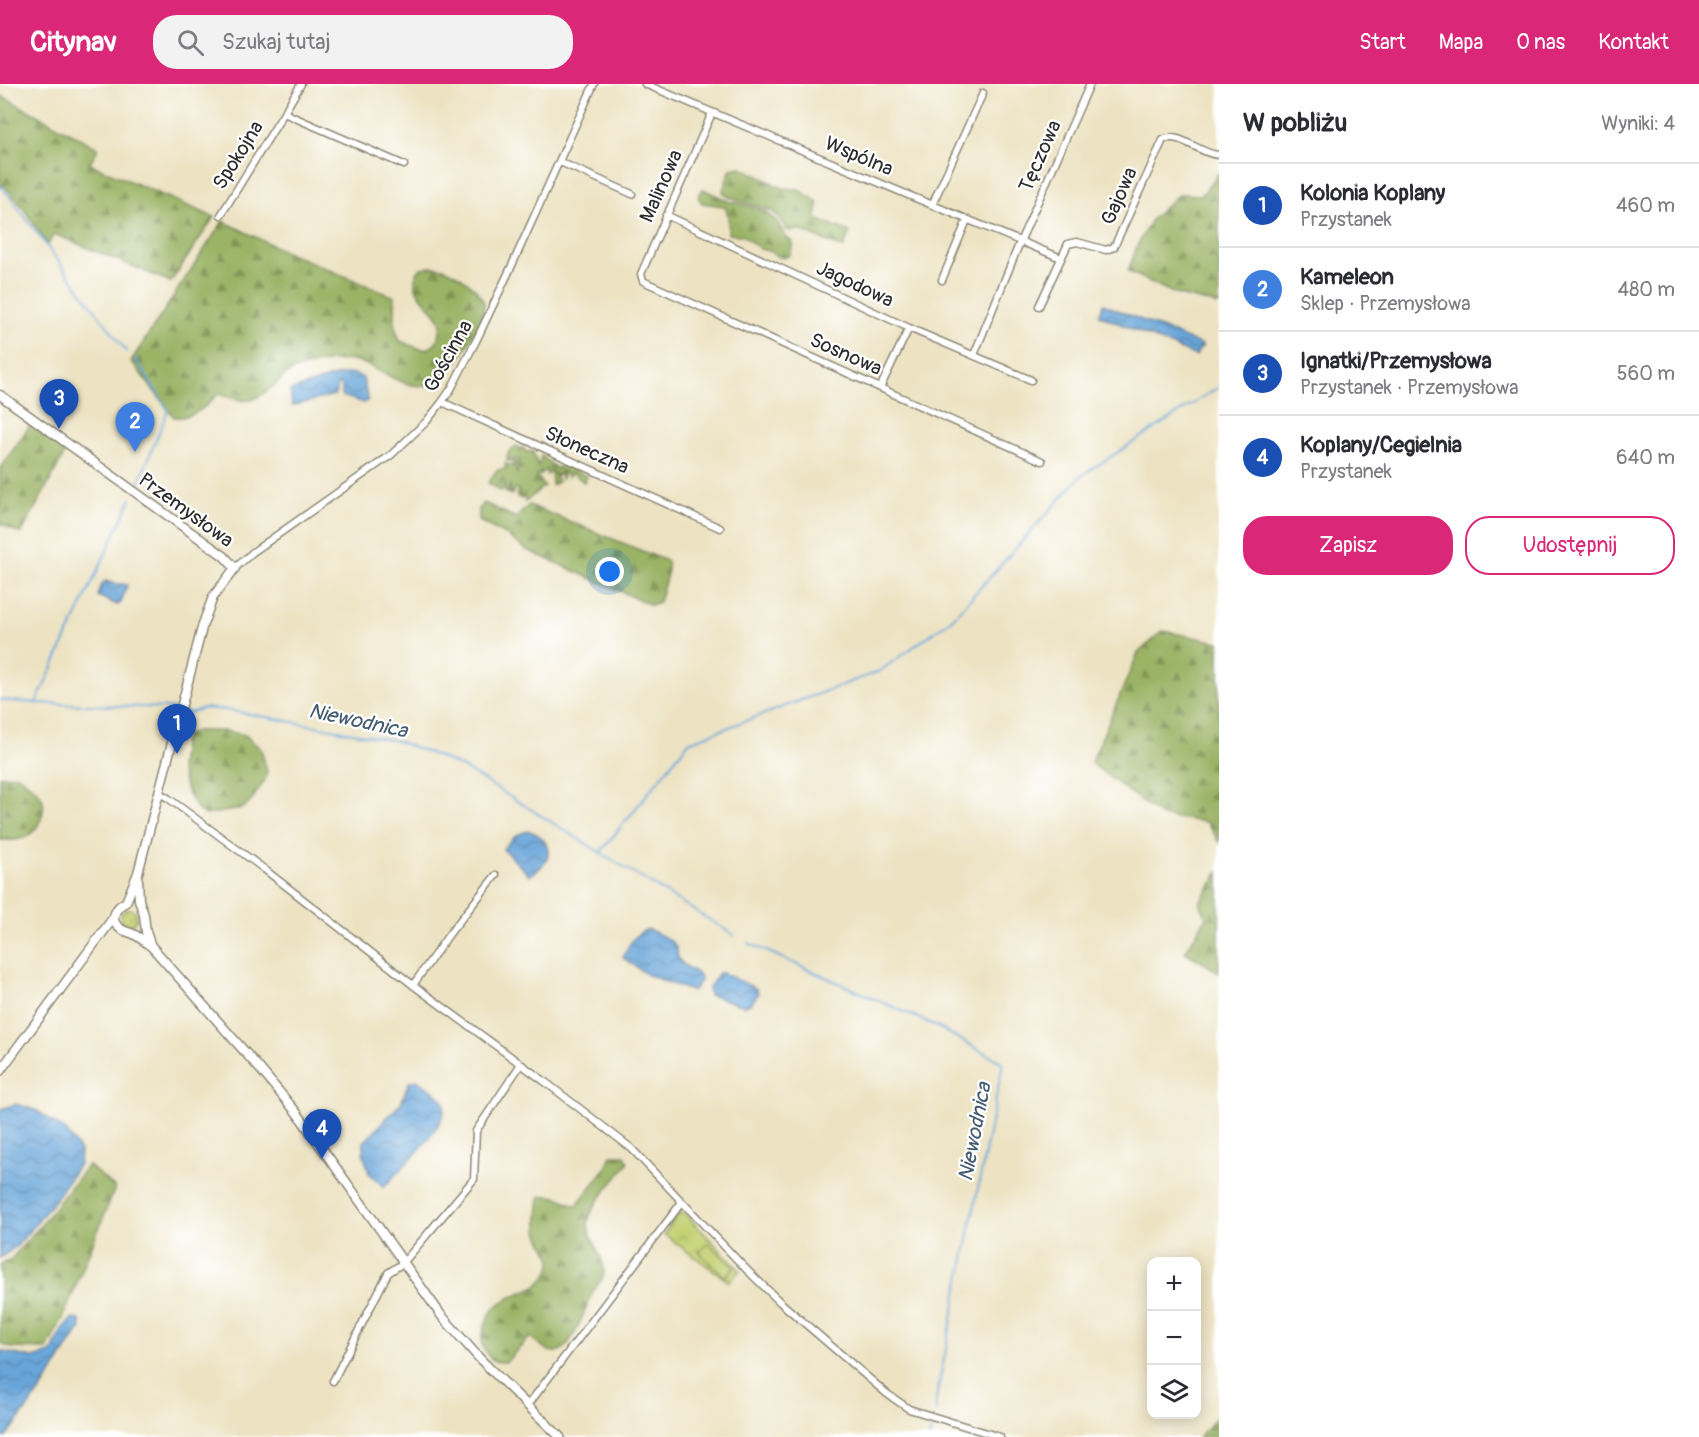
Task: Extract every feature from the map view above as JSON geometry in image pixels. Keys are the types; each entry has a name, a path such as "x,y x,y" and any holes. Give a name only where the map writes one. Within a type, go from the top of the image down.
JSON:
{"street":[{"name":"Spokojna","path":"221,215 301,84"},
{"name":"Gościnna","path":"235,568 253,552 391,454 426,422 442,402 477,339 594,84"},
{"name":"Wspólna","path":"645,84 1061,258"},
{"name":"Tęczowa","path":"974,355 1020,242 1090,84"},
{"path":"932,205 983,93"},
{"name":"Spokojna","path":"284,113 404,165"},
{"name":"Malinowa","path":"641,273 712,113"},
{"name":"Gajowa","path":"1061,258 1066,247 1074,242 1106,250 1114,247 1161,143 1166,138 1174,137 1212,154 1219,154"},
{"path":"560,162 632,195"},
{"name":"Jagodowa","path":"666,215 909,328 1031,380"},
{"path":"942,280 968,220"},
{"path":"1039,306 1061,258"},
{"name":"Sosnowa","path":"641,273 643,281 1042,461"},
{"path":"880,388 909,328"},
{"name":"Przemysłowa","path":"0,394 224,556 235,568"},
{"name":"Słoneczna","path":"442,402 720,528"},
{"path":"126,902 138,873 202,624 213,597 235,568"},
{"path":"159,794 168,798 264,868 413,985 631,1148 744,1268 886,1393 909,1409 1000,1437"},
{"path":"138,873 138,893 152,947"},
{"path":"413,985 496,875"},
{"path":"0,1071 114,917 120,904 132,902 138,904 142,909"},
{"path":"114,917 115,921 125,930 152,947 253,1060 297,1113 441,1315 560,1437"},
{"path":"94,943 112,932 136,930 144,921"},
{"path":"333,1380 388,1273 403,1263 474,1179 476,1131 521,1064"},
{"path":"528,1405 682,1202"}],"green space":[{"path":"0,95 98,148 90,164 214,217 171,282 54,234 48,245 4,185 0,187"},
{"path":"741,167 782,188 798,189 815,200 818,204 816,219 850,232 843,248 799,230 789,231 773,212 727,196 723,192 731,169"},
{"path":"1219,173 1219,305 1175,294 1128,271 1137,246 1151,220 1179,194 1202,195"},
{"path":"703,189 730,202 763,211 777,221 785,236 793,243 790,255 784,258 779,257 760,249 742,235 728,234 726,209 724,206 702,203 698,197"},
{"path":"223,221 284,251 395,297 395,327 400,341 412,346 423,349 432,346 436,342 441,326 436,314 420,296 417,289 416,276 421,268 443,268 467,282 482,298 484,308 482,316 455,364 430,384 422,386 403,382 357,361 329,362 288,373 255,399 243,400 218,394 193,414 174,417 131,361"},
{"path":"30,425 66,451 21,534 0,523 0,469"},
{"path":"516,446 520,448 520,451 523,447 526,452 533,451 538,466 541,455 557,469 561,464 587,476 584,482 572,473 568,477 564,472 561,480 561,470 558,476 554,473 558,482 552,485 551,471 547,475 546,470 541,475 541,472 537,476 544,486 525,502 524,495 522,499 517,497 518,489 515,488 513,494 510,491 510,484 508,492 512,495 505,492 505,486 501,491 488,483 497,470 506,469 505,464 514,466 517,473 518,468 512,462 520,462 519,459 507,461 508,453"},
{"path":"484,503 516,518 529,505 667,561 668,571 659,602 651,605 527,550 506,535 479,521 479,509"},
{"path":"1163,631 1219,642 1219,842 1207,822 1161,816 1091,763 1138,653"},
{"path":"196,731 225,731 245,735 261,749 267,771 265,780 249,804 241,809 205,815 198,810 188,794 180,768 183,743 187,734"},
{"path":"18,775 42,798 43,814 39,824 25,838 0,840 0,776"},
{"path":"1219,872 1219,972 1185,952 1206,918 1200,902"},
{"path":"126,909 132,909 137,917 135,923 126,925 121,920 121,914"},
{"path":"611,1155 625,1155 628,1162 597,1202 588,1224 601,1257 604,1273 569,1343 563,1349 554,1352 530,1337 506,1362 493,1360 485,1352 482,1344 488,1317 506,1300 536,1285 550,1268 551,1257 538,1230 540,1197 563,1199 576,1206 606,1168"},
{"path":"88,1165 115,1188 63,1318 47,1349 12,1348 0,1344 0,1265 10,1260 41,1225"},
{"path":"678,1214 685,1214 740,1270 729,1282 664,1234","holes":["700,1253 733,1267 724,1276"]},
{"path":"708,1243 734,1267 725,1277 699,1252"},
{"path":"1219,1415 1219,1437 1198,1437"}],"water":[{"path":"1103,304 1202,345 1202,348 1196,356 1099,315"},
{"path":"346,374 355,374 363,378 368,400 364,403 342,396 342,385 338,384 335,395 292,406 290,391"},
{"path":"106,581 127,585 121,603 117,605 98,596 102,584"},
{"path":"529,831 542,838 548,852 544,864 530,876 503,849 517,835"},
{"path":"648,929 673,943 680,961 699,976 701,979 694,990 691,991 648,975 623,958 632,940"},
{"path":"719,973 757,989 758,994 750,1004 744,1006 709,995 708,989"},
{"path":"417,1080 435,1092 443,1101 444,1110 441,1120 423,1146 384,1187 369,1173 363,1152 364,1142 401,1103 409,1082"},
{"path":"16,1104 36,1110 66,1131 80,1151 79,1164 55,1200 17,1246 0,1258 0,1109"},
{"path":"72,1319 80,1320 81,1327 41,1390 6,1437 0,1437 0,1351 33,1358 51,1353 63,1328"}],"waterway":[{"path":"0,184 127,352"},
{"path":"135,358 168,410 138,485"},
{"path":"600,853 689,742 880,671 952,619 1081,476 1219,387"},
{"path":"36,703 131,499"},
{"name":"Niewodnica","path":"0,700 168,708 190,713 204,708 227,710 397,741 462,767 734,935"},
{"name":"Niewodnica","path":"748,943 934,1025 1003,1063 936,1399 936,1412"},
{"name":"Niewodnica","path":"929,1437 933,1424"}],"place":[{"name":"Ignatki/Przemysłowa","path":"59,429"},
{"name":"Kameleon","path":"135,452"},
{"name":"Kolonia Koplany","path":"177,754"},
{"name":"Koplany/Cegielnia","path":"322,1159"}]}
